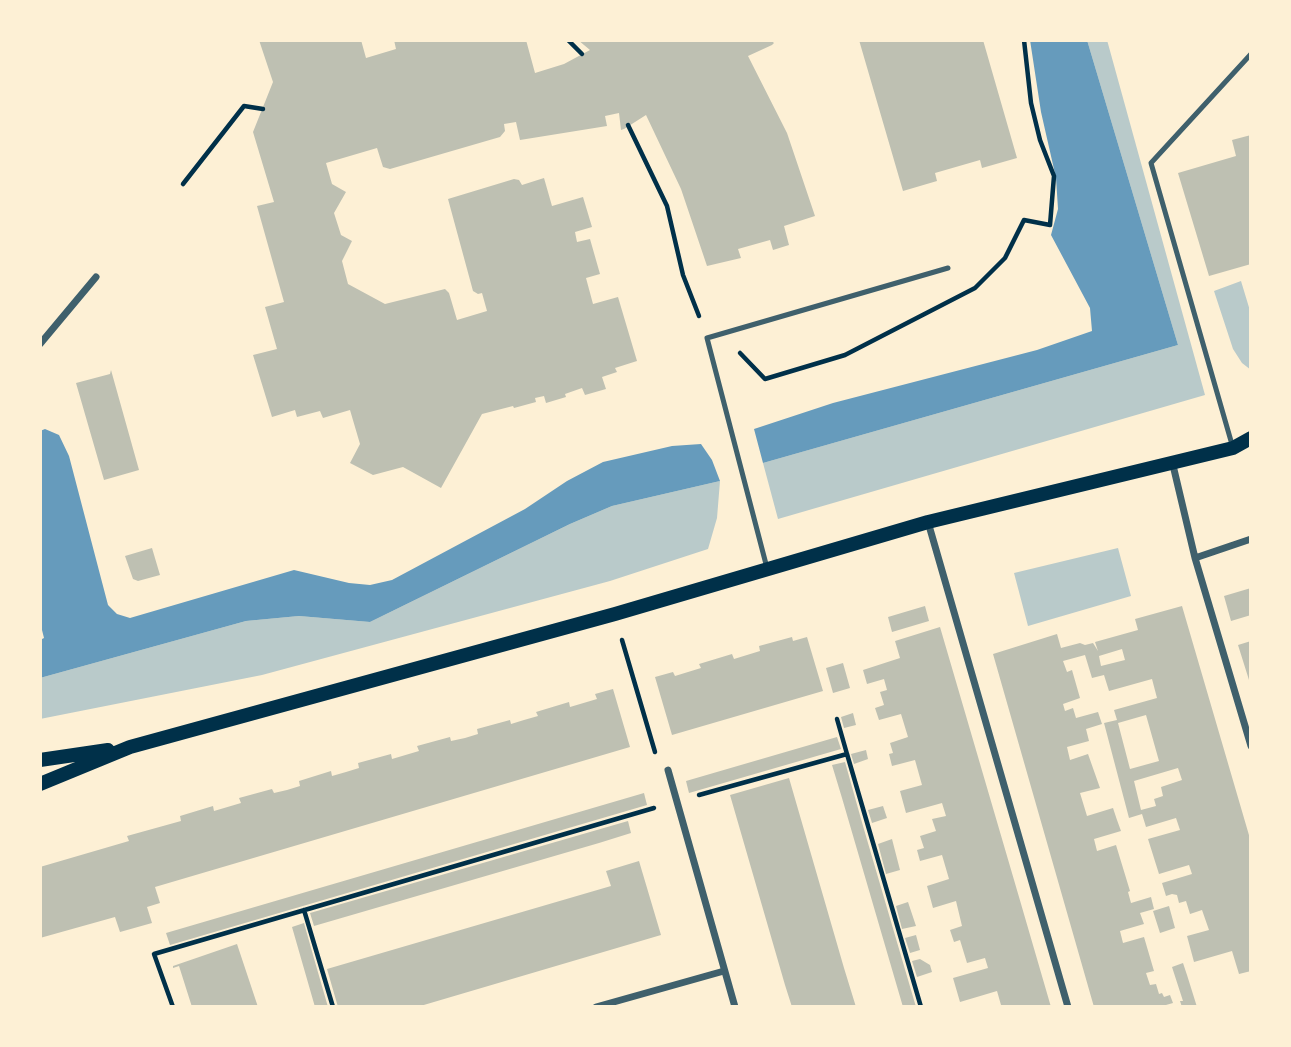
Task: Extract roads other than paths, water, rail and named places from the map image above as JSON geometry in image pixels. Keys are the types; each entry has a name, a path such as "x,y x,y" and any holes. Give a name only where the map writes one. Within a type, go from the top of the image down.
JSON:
{"main road":[{"path":"40,784 130,747 615,614 928,522 1233,447 1251,438"},
{"path":"1233,447 1251,449"},
{"path":"40,760 130,747"}],"street":[{"path":"40,344 96,277"},
{"path":"1172,461 1195,558 1251,746"},
{"path":"928,522 1068,1007"},
{"path":"1195,558 1251,539"},
{"path":"668,770 735,1007"},
{"path":"596,1007 724,971"}],"lane":[{"path":"1233,447 1152,163 1251,54"},
{"path":"767,568 707,338 948,268"}],"water":[{"path":"1030,40 1087,40 1178,345 763,463 754,429 833,403 1037,350 1092,331 1090,308 1051,235 1058,209 1056,178 1041,112"},
{"path":"45,429 59,435 69,456 108,605 117,614 130,618 294,570 349,583 370,585 392,580 525,509 567,481 603,462 672,446 701,444 712,460 720,481 612,506 370,622 299,616 246,621 40,678 40,640 44,638 40,622 40,431"}]}
